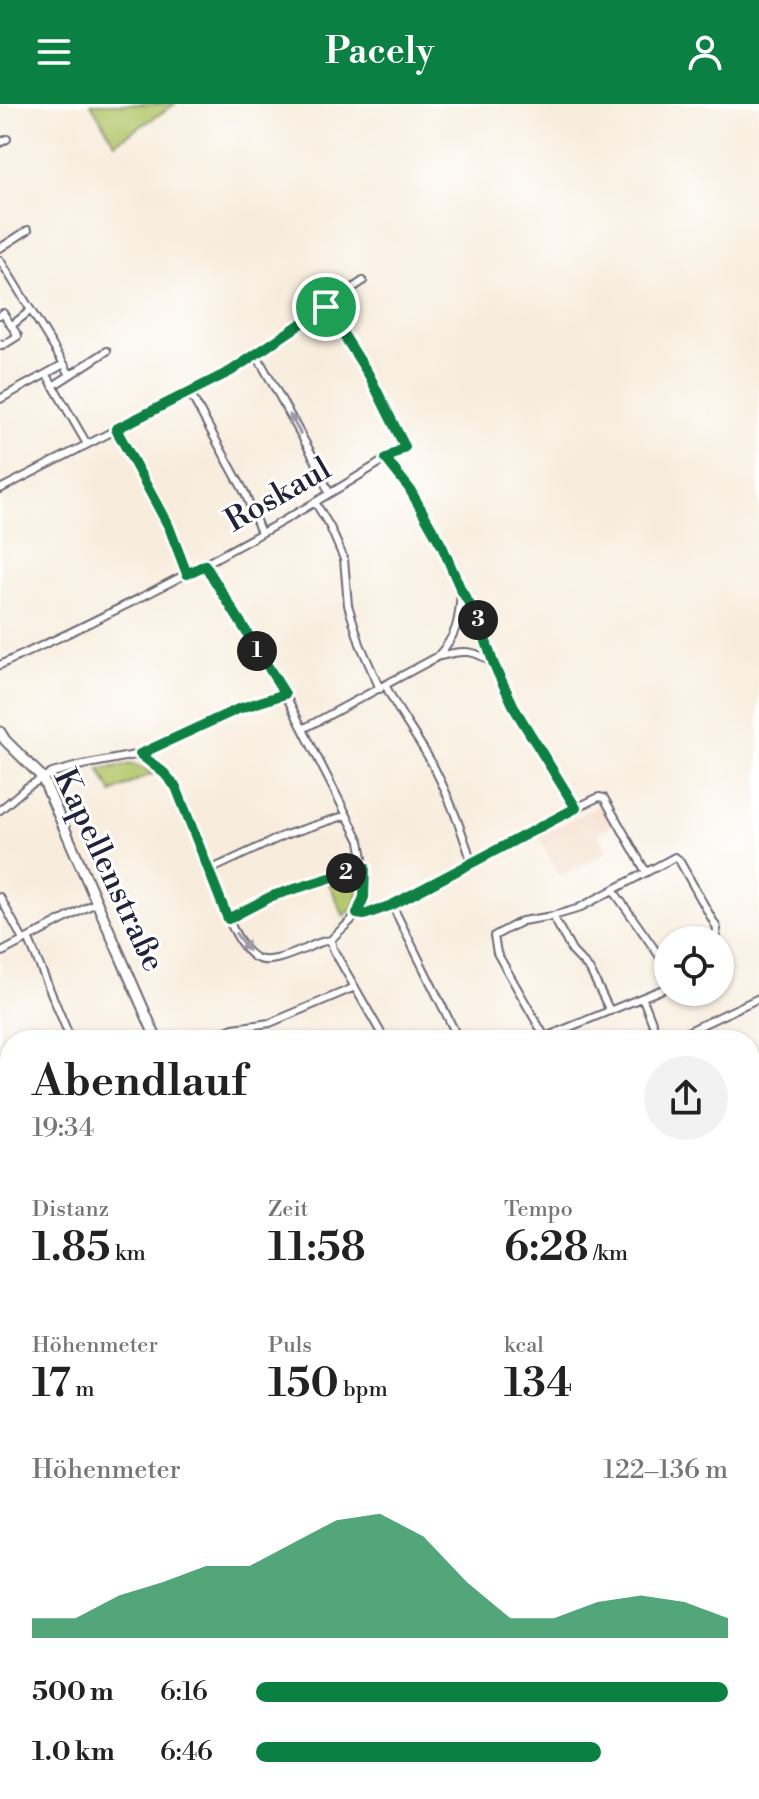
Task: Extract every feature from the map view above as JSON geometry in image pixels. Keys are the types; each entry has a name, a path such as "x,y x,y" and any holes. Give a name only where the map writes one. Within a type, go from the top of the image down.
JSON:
{"street":[{"path":"0,248 28,230"},
{"path":"0,260 70,375"},
{"path":"0,489 231,371 363,281"},
{"name":"Roskaul","path":"0,665 104,618 205,565 405,447 369,375 326,307"},
{"path":"11,326 31,310"},
{"path":"0,315 3,313 18,336 2,346 0,344"},
{"path":"53,386 107,351"},
{"path":"256,354 315,460 329,493"},
{"path":"0,399 64,364"},
{"path":"47,375 87,444"},
{"path":"190,393 245,493 261,533"},
{"path":"116,429 169,527 187,574"},
{"path":"386,459 409,488 442,546 461,590 478,618 494,665 516,711 576,808"},
{"path":"315,502 344,559 348,605 360,644 383,688 429,757 447,793 472,863"},
{"path":"140,754 176,787 228,919 252,956 274,962 331,940 357,914 364,897 365,867 360,841 285,694 205,565"},
{"path":"303,729 437,657 451,642 456,630 461,590"},
{"path":"437,657 467,651 479,653 494,665"},
{"path":"0,810 42,777 78,766 140,754 238,709 285,694"},
{"name":"Kapellenstraße","path":"2,737 42,777 153,1030"},
{"path":"357,914 364,915 392,905 599,797 604,798 646,872"},
{"path":"210,870 285,835 347,815"},
{"path":"537,1030 497,953 494,936 522,921 577,909 675,857 716,926"},
{"path":"228,919 272,896 365,867"},
{"path":"613,890 654,946"},
{"path":"0,897 25,939 66,1030"},
{"path":"0,953 97,902"},
{"path":"392,905 454,1030"},
{"path":"553,916 572,951 590,970 610,1011"},
{"path":"331,940 379,1030"},
{"path":"228,1030 270,1023 355,987"},
{"path":"561,1030 654,994"},
{"path":"691,1030 759,998"},
{"path":"643,999 655,1030"}],"shaded area":[{"path":"605,802 616,823 598,833 608,852 560,877 539,837"}],"green space":[{"path":"91,104 175,104 115,143"},
{"path":"133,764 155,774 112,793 99,769"},
{"path":"360,872 359,891 352,908 344,917 328,881"}],"route":[{"path":"326,307 369,375 405,447 386,459 409,488 442,546 461,590 478,618 494,665 516,711 576,808 392,905 364,915 357,914 364,897 365,867 272,896 228,919 176,787 140,754 183,737 238,709 285,694 205,565 187,574 169,527 116,429 231,371 326,307"}]}
